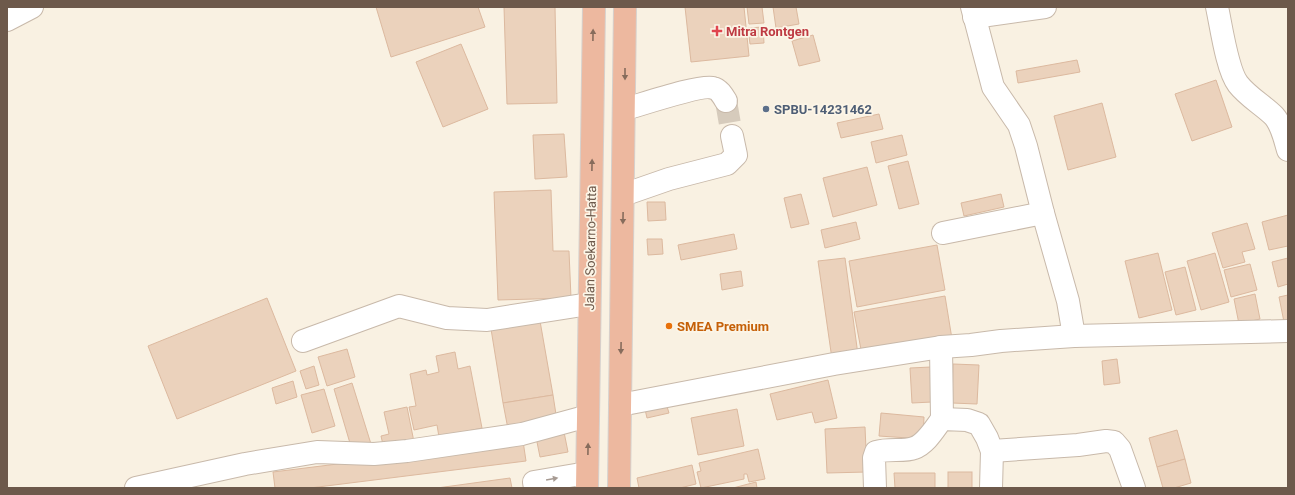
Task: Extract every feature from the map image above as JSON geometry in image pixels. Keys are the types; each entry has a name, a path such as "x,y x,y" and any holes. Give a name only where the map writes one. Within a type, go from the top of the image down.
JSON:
{"highway":[{"name":"Jalan Soekarno-Hatta","path":"587,481 594,7"},
{"path":"619,488 625,7"}],"street":[{"path":"7,20 32,7"},
{"path":"1045,7 973,12 993,87 1019,125 1026,146 1068,301 1074,336"},
{"path":"1217,7 1230,68 1237,83 1254,100 1275,117 1283,133 1288,150"},
{"path":"624,109 698,88 713,88 721,94 726,101"},
{"path":"623,195 669,179 727,164 736,156 732,136"},
{"path":"943,233 1043,213"},
{"path":"303,341 399,306 447,318 487,320 589,304"},
{"path":"620,405 834,364 941,347 1074,336 1288,331"},
{"path":"875,488 874,458 876,452 884,450 914,449 922,444 942,419 941,347"},
{"path":"136,488 246,464 316,452 374,454 407,451 522,434 588,416"},
{"path":"942,419 967,420 979,424 995,451 991,488"},
{"path":"995,451 1106,441 1114,442 1120,448 1134,488"},
{"path":"535,488 534,482 587,481"}],"building":[{"path":"376,7 478,7 485,27 391,57"},
{"path":"504,7 555,7 557,103 507,104"},
{"name":"Mitra Rontgen","path":"685,7 744,7 749,56 691,62"},
{"path":"747,7 762,7 764,23 749,24"},
{"path":"773,7 796,7 799,24 776,28"},
{"path":"763,27 764,43 750,44 748,28"},
{"path":"813,35 820,61 799,66 792,41"},
{"path":"461,44 488,109 443,127 416,62"},
{"path":"1077,60 1080,72 1018,83 1016,71"},
{"path":"1216,80 1232,127 1192,141 1175,94"},
{"path":"1102,103 1116,157 1068,170 1054,116"},
{"path":"879,114 883,129 841,138 837,123"},
{"path":"564,134 567,177 535,179 533,135"},
{"path":"902,135 907,155 876,163 871,142"},
{"path":"908,161 919,204 899,209 888,166"},
{"path":"867,167 877,205 833,217 823,178"},
{"path":"551,190 553,251 569,251 571,298 498,300 494,192"},
{"path":"801,194 809,224 791,228 784,198"},
{"path":"1001,194 1004,207 964,216 961,203"},
{"path":"647,202 665,202 666,220 648,221"},
{"path":"1288,215 1288,246 1269,250 1262,222"},
{"path":"856,222 860,239 825,248 821,230"},
{"path":"1247,223 1255,249 1242,252 1245,262 1223,268 1212,233"},
{"path":"734,234 737,249 681,260 678,245"},
{"path":"647,239 662,239 663,254 648,255"},
{"path":"937,245 945,290 857,307 849,261"},
{"path":"1158,253 1172,310 1139,318 1125,261"},
{"path":"1215,253 1229,302 1201,310 1187,261"},
{"path":"845,258 858,355 832,359 818,261"},
{"path":"1288,258 1288,284 1278,287 1272,262"},
{"path":"1250,264 1257,290 1231,297 1224,270"},
{"path":"1185,267 1196,310 1176,315 1165,272"},
{"path":"741,271 743,286 722,290 720,274"},
{"path":"1255,294 1260,319 1239,324 1234,299"},
{"path":"1288,295 1288,326 1285,327 1279,297"},
{"path":"945,296 952,339 862,355 854,312"},
{"path":"267,298 296,371 177,419 148,346"},
{"path":"540,321 553,395 503,403 491,329"},
{"path":"347,349 355,377 327,386 318,357"},
{"path":"455,352 458,369 470,366 482,428 439,437 437,425 414,430 409,407 416,406 410,374 426,370 427,375 439,372 436,356"},
{"path":"1117,359 1120,383 1104,385 1102,361"},
{"path":"953,364 979,365 977,404 952,403"},
{"path":"314,366 319,385 306,389 300,371"},
{"path":"931,367 932,402 912,403 910,368"},
{"path":"828,380 837,418 815,423 812,412 777,420 770,394"},
{"path":"293,381 297,397 276,404 272,388"},
{"path":"352,383 371,444 352,450 334,389"},
{"path":"324,389 335,426 312,433 301,395"},
{"path":"553,395 557,421 508,429 503,403"},
{"path":"665,400 669,413 647,418 644,405"},
{"path":"407,407 414,442 384,449 381,436 389,434 384,412"},
{"path":"737,409 744,446 698,455 691,418"},
{"path":"881,413 924,417 923,439 879,436"},
{"path":"865,427 867,472 827,473 825,429"},
{"path":"1177,430 1185,459 1157,467 1149,438"},
{"path":"564,432 568,452 540,457 536,437"},
{"path":"523,441 526,461 310,488 275,488 273,472"},
{"path":"758,449 765,479 749,482 747,474 744,474 744,479 701,488 697,472 701,471 699,463"},
{"path":"1185,459 1191,483 1174,488 1163,488 1157,467"},
{"path":"692,465 696,484 680,488 639,488 637,478"},
{"path":"948,472 972,472 972,488 948,488"},
{"path":"894,473 935,473 935,488 895,488"},
{"path":"510,478 512,488 437,488"},
{"path":"756,482 757,488 733,488"}],"tunnel":[{"path":"726,101 732,136"}],"place":[{"name":"Mitra Rontgen","path":"717,31"},
{"name":"SPBU-14231462","path":"766,109"},
{"name":"SMEA Premium","path":"669,326"}]}
